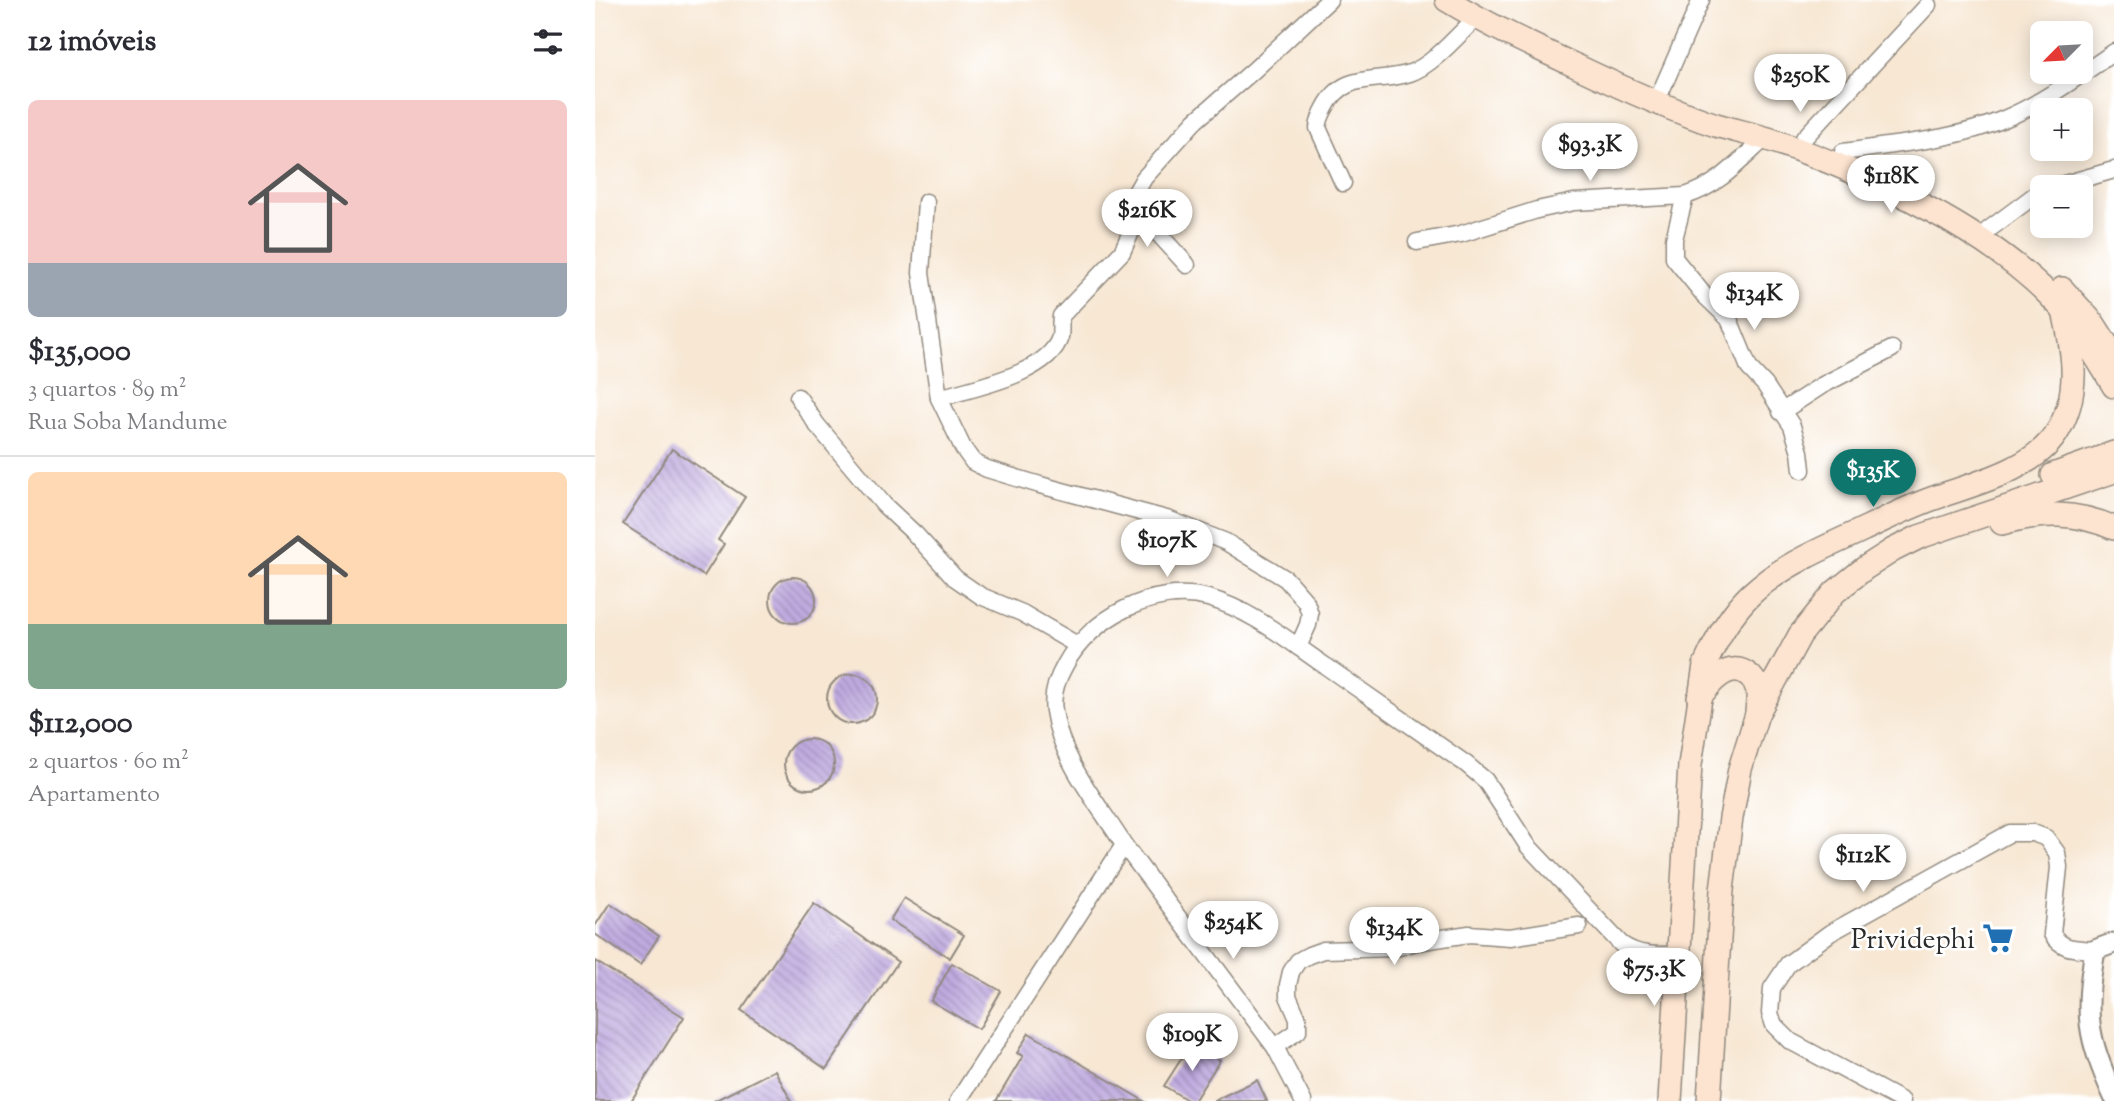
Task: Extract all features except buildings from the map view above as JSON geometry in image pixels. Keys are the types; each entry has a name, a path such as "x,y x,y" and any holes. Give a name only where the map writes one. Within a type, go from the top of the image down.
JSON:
{"main road":[{"path":"1447,0 1476,9 1631,78 1843,152 1943,203 2036,263 2070,307 2114,386"},
{"path":"1476,9 1622,88 1715,124 1765,138 1881,184 1969,233 2070,307 2111,346"},
{"path":"1670,1101 1690,765 1705,665 1711,650 1750,595 1776,574 1902,509 2017,468 2055,437 2067,414 2075,380 2070,307"},
{"path":"1833,544 2010,489 2114,453"},
{"path":"1709,1101 1722,890 1731,818 1741,769 1757,714 1800,635 1835,592 1892,550 1919,537 2114,471"},
{"path":"1769,693 1826,616 1850,594 1921,551 1959,536 2031,515 2076,515 2114,528"},
{"path":"1699,698 1722,674 1735,670 1745,672 1753,679 1758,689 1757,714"}],"street":[{"path":"939,398 1024,372 1043,360 1055,347 1061,335 1059,326 1062,316 1122,252 1135,223 1136,192 1145,178 1195,121 1254,71 1329,0"},
{"path":"1662,89 1701,0"},
{"path":"1804,138 1928,5"},
{"path":"1343,184 1318,128 1329,100 1353,81 1410,73 1426,64 1476,9"},
{"path":"1843,152 1962,132 2003,119 2042,100 2114,52"},
{"path":"1417,242 1461,234 1537,210 1574,202 1685,196 1704,190 1723,177 1765,138"},
{"path":"2093,176 2114,170"},
{"path":"1685,196 1674,239 1674,258 1704,295 1729,319 1749,368 1765,385 1792,426 1802,470"},
{"path":"1988,230 2030,200"},
{"path":"926,202 921,273 939,398 963,448 973,462 986,469 1193,527 1226,542 1286,579 1306,602 1310,614 1298,647"},
{"path":"1135,208 1187,265"},
{"path":"1781,412 1821,386 1892,349"},
{"path":"798,397 817,425 884,505 955,578 981,596 1022,613 1077,645"},
{"path":"1303,1101 1275,1047 1124,845 1069,759 1053,707 1056,683 1077,645 1098,625 1117,613 1162,598 1186,596 1207,598 1259,621 1485,779 1528,846 1621,944 1645,955 1680,955"},
{"path":"1902,1101 1790,1041 1775,1025 1770,1013 1769,998 1779,975 1788,964 1830,933 1983,847 2010,834 2021,832 2046,838 2059,860 2052,934 2058,944 2105,947 2088,993 2090,1032 2114,1097"},
{"path":"958,1101 1124,845"},
{"path":"1275,1047 1299,1031 1288,985 1291,972 1298,961 1309,955 1323,950 1395,948 1469,934 1510,937 1579,926"}],"place":[{"name":"Prividephi","path":"1998,938"}]}
